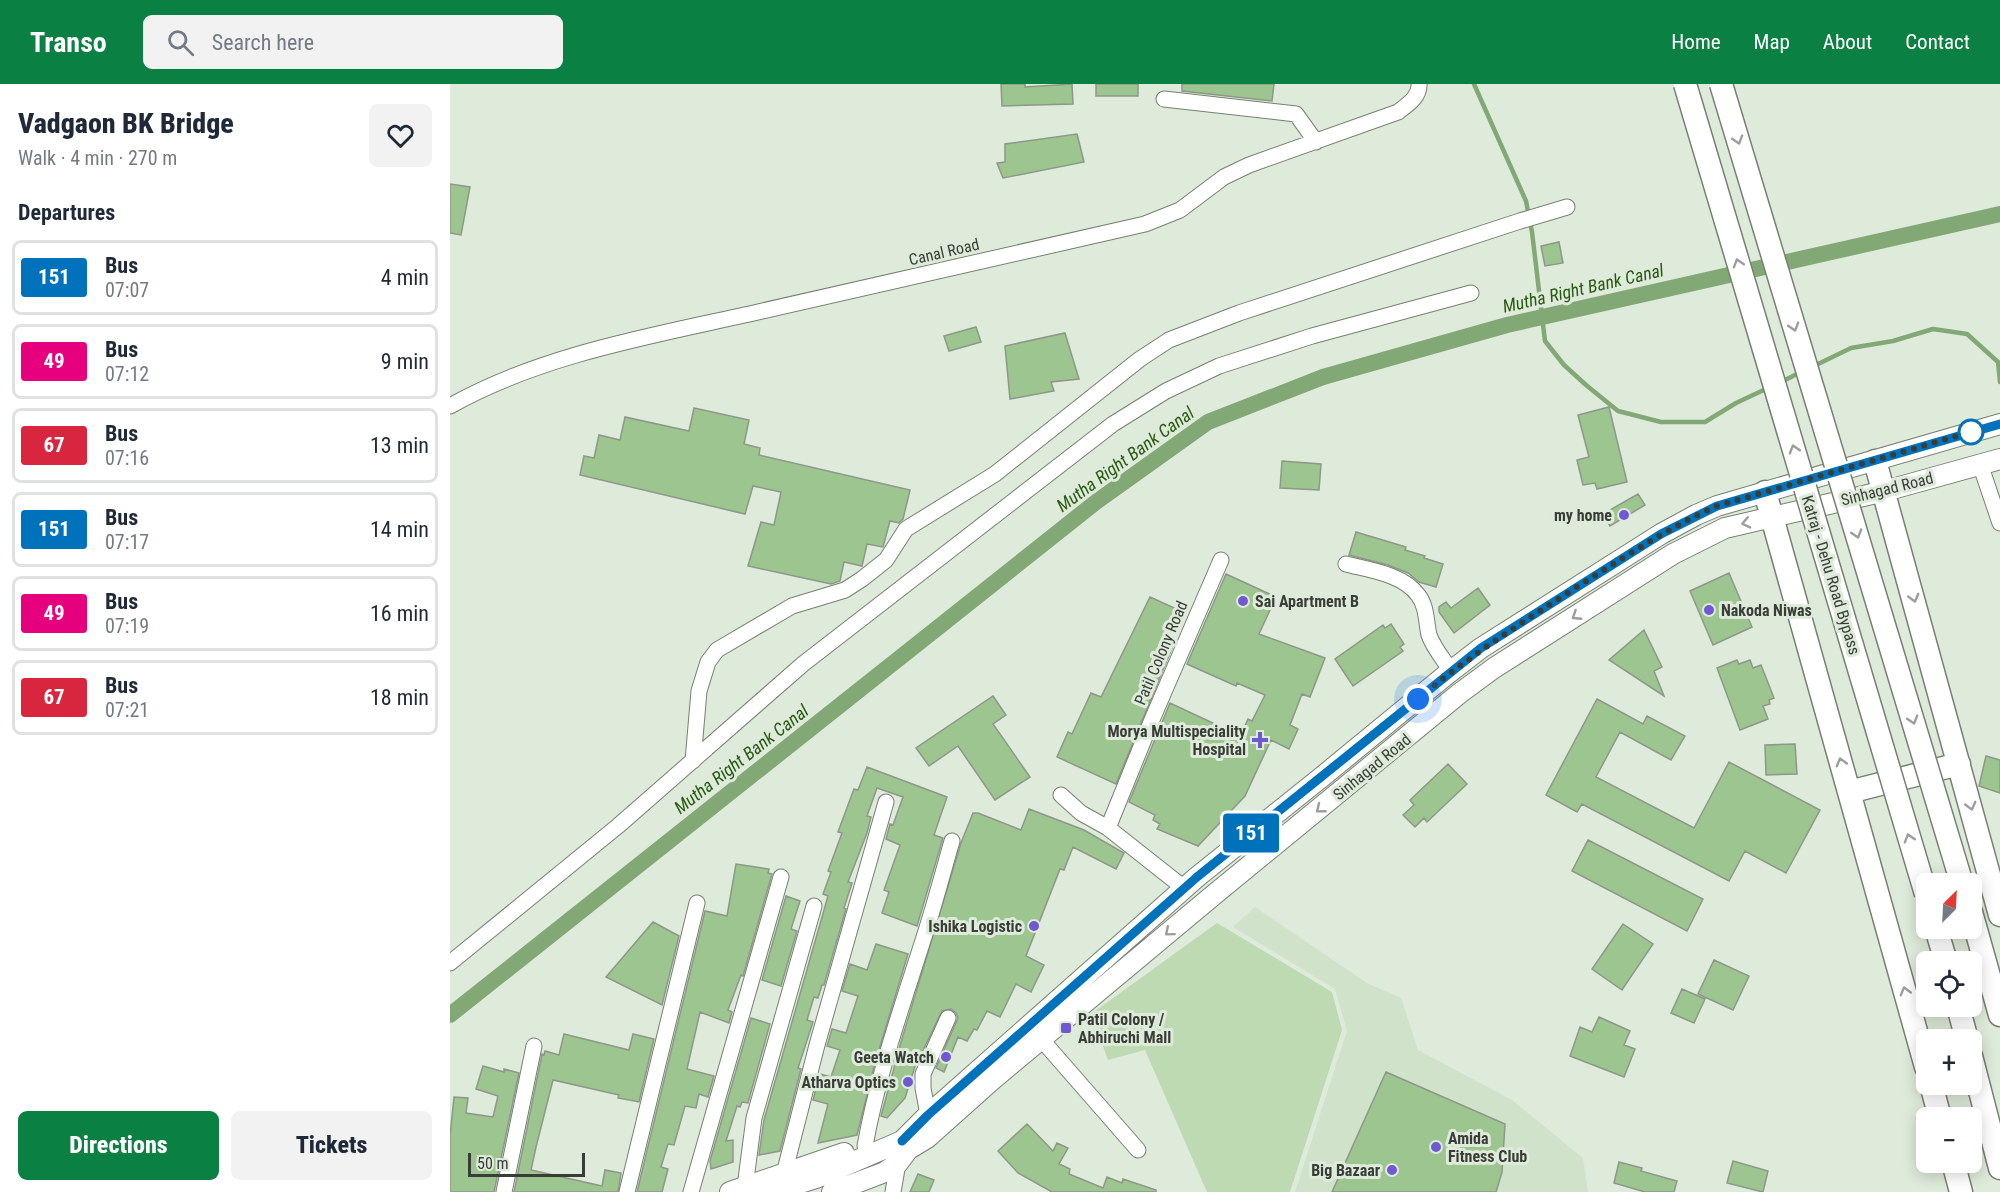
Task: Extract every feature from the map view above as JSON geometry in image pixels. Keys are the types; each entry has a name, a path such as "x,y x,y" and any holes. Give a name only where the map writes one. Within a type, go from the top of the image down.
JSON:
{"highway":[{"name":"Katraj - Dehu Road Bypass","path":"1685,84 1920,873"},
{"path":"1721,84 1959,873"},
{"path":"1875,461 1885,490 2000,915"},
{"path":"1765,492 1916,1031"},
{"path":"1849,792 1959,764"},
{"path":"1980,939 2000,1015"},
{"path":"1981,1095 2000,1168"},
{"path":"1956,1173 1961,1192"}],"main road":[{"name":"Sinhagad Road","path":"902,1152 928,1115 1184,888 1481,648 1661,534 1717,506 1995,425"},
{"name":"Sinhagad Road","path":"902,1152 927,1137 1216,893 1494,668 1673,554 1725,528 1885,490 1993,461"},
{"path":"738,1190 865,1146 902,1152"},
{"path":"828,1189 902,1152"},
{"path":"771,1192 828,1189 885,1172 902,1152"}],"street":[{"name":"Canal Road","path":"450,406 525,371 617,345 1145,224 1180,210 1224,177 1249,165 1398,112 1410,103 1420,90 1419,84"},
{"path":"1164,99 1296,114 1316,142"},
{"path":"693,761 699,691 708,662 717,650 792,606 845,590 862,579 886,560 906,529 995,474 1140,359 1169,339 1239,313 1567,207"},
{"path":"450,963 618,826 803,664 1113,424 1166,391 1219,366 1311,336 1472,293"},
{"path":"1993,461 2000,523"},
{"name":"Patil Colony Road","path":"1108,828 1221,560"},
{"path":"1346,564 1388,575 1410,586 1419,596 1427,616 1430,636 1451,671"},
{"path":"1061,795 1081,813 1108,828 1184,888"},
{"path":"784,1174 817,1046 886,802"},
{"path":"865,1146 877,1088 890,1042 926,932 952,841"},
{"path":"691,1192 781,877"},
{"path":"627,1192 697,903"},
{"path":"738,1190 754,1118 814,906"},
{"path":"928,1115 923,1074 948,1018"},
{"path":"1041,1039 1138,1150"},
{"path":"504,1192 534,1046"},
{"path":"893,1192 902,1152"}],"shaded area":[{"path":"1255,907 1367,983 1401,998 1418,1050 1512,1100 1583,1158 1588,1192 1295,1192 1347,1031 1335,989 1233,927"}],"green space":[{"path":"1217,923 1332,992 1342,1030 1290,1192 1207,1192 1145,1050 1108,1060 1091,1014"}],"building":[{"path":"1001,84 1025,84 1025,87 1072,84 1073,104 1002,106"},
{"path":"1096,84 1138,84 1138,96 1096,96"},
{"path":"1182,84 1274,84 1272,101 1182,91"},
{"path":"1077,134 1084,162 1003,178 997,163 1005,162 1005,144"},
{"path":"450,184 470,187 461,235 450,233"},
{"path":"1559,242 1563,263 1545,266 1541,246"},
{"path":"976,327 981,342 949,351 944,336"},
{"path":"1065,333 1079,379 1051,382 1054,391 1010,399 1005,346"},
{"path":"1609,407 1627,482 1597,489 1595,483 1583,485 1577,460 1589,457 1578,415"},
{"path":"694,408 749,420 744,444 760,448 759,455 910,490 903,519 899,523 890,521 883,547 867,544 862,566 844,562 840,581 831,584 748,566 761,522 774,525 781,492 753,486 745,514 580,475 584,456 594,458 599,435 620,440 625,417 689,431"},
{"path":"1282,461 1321,464 1319,490 1280,488"},
{"path":"1638,494 1645,505 1610,526 1603,514"},
{"path":"1356,532 1406,547 1405,550 1443,564 1436,587 1419,582 1408,573 1388,565 1349,555"},
{"name":"Nakoda Niwas","path":"1729,573 1752,627 1713,645 1690,591"},
{"path":"1226,574 1276,597 1259,634 1325,658 1310,697 1302,694 1290,725 1298,729 1289,749 1271,740 1245,796 1198,846 1157,829 1160,824 1153,820 1155,815 1129,802 1170,703 1232,732 1236,724 1244,728 1248,719 1252,721 1265,695 1237,683 1236,686 1187,664"},
{"path":"1478,588 1490,605 1454,633 1439,612 1439,607 1446,602 1451,608"},
{"path":"1150,597 1181,611 1165,644 1172,648 1116,784 1057,757 1068,732 1072,734 1091,693 1101,697"},
{"path":"1391,624 1404,644 1400,647 1403,651 1353,686 1335,659 1383,625 1385,628"},
{"path":"1644,630 1662,667 1654,671 1664,696 1609,660"},
{"path":"1737,660 1739,664 1750,660 1753,668 1761,665 1774,698 1769,700 1770,704 1763,706 1768,719 1740,730 1717,668"},
{"path":"993,696 1006,715 993,724 1030,777 995,800 958,746 929,766 916,748"},
{"path":"1597,699 1643,724 1647,716 1685,736 1671,760 1620,732 1596,777 1694,828 1729,762 1820,810 1786,873 1745,851 1729,881 1582,804 1577,812 1546,795"},
{"path":"1795,744 1797,774 1766,775 1765,745"},
{"path":"1986,756 2000,760 2000,793 1979,786"},
{"path":"1448,764 1467,784 1427,822 1424,818 1415,827 1403,815 1414,805 1410,800"},
{"path":"867,767 947,797 934,835 943,838 917,926 882,913 889,892 884,890 900,845 886,839 890,824 893,825 903,797 877,788 867,816 871,817 867,833 848,882 852,883 844,908 846,909 824,985 822,985 818,998 814,997 807,1020 813,1022 798,1068 801,1069 780,1151 759,1155 764,1120 828,896 823,894 831,872 828,871 842,833 838,832 854,789 858,790"},
{"path":"1029,809 1084,830 1124,853 1116,869 1073,847 1064,870 1060,869 1026,956 1044,965 1031,992 1016,984 1000,1017 987,1011 977,1030 974,1029 967,1041 958,1037 944,1072 936,1068 958,1018 951,1009 942,1011 917,1060 905,1098 887,1118 881,1116 961,843 973,813 1021,830"},
{"path":"1588,840 1703,899 1687,931 1572,871"},
{"path":"736,864 769,869 768,873 772,874 743,976 741,975 728,1010 732,1012 729,1023 700,1012 687,1069 714,1076 708,1097 699,1094 696,1108 685,1106 674,1145 668,1144 661,1167 668,1169 662,1192 637,1192 705,911 727,916"},
{"path":"786,896 800,901 791,929 797,931 781,986 762,980"},
{"path":"653,922 679,936 662,1005 606,977"},
{"path":"1623,924 1653,944 1622,990 1592,969"},
{"path":"876,944 908,954 875,1063 857,1135 818,1143 828,1104 813,1100 820,1074 831,1077 840,1050 827,1046 832,1029 846,1033 858,996 842,991 850,964 867,970"},
{"path":"1714,960 1749,976 1733,1010 1698,994"},
{"path":"1682,989 1705,999 1694,1023 1671,1013"},
{"path":"1599,1017 1630,1031 1624,1045 1635,1049 1624,1077 1570,1056 1580,1027 1592,1032"},
{"path":"751,1018 770,1024 748,1103 742,1102 740,1107 737,1106 726,1141 733,1140 733,1162 711,1169 710,1161"},
{"path":"564,1034 629,1050 633,1034 654,1039 639,1102 618,1098 619,1095 553,1080 536,1147 531,1170 602,1186 605,1170 621,1173 618,1192 514,1192 542,1054 544,1055 545,1051 559,1055"},
{"path":"483,1066 504,1072 504,1069 519,1073 494,1192 450,1192 450,1136 454,1097 468,1098 466,1113 493,1117 498,1096 476,1089"},
{"path":"1386,1072 1505,1124 1502,1172 1496,1192 1332,1192"},
{"path":"1027,1124 1053,1151 1057,1143 1068,1148 1059,1164 1070,1169 1069,1174 1103,1188 1107,1177 1122,1183 1123,1179 1156,1190 1156,1192 1052,1192 1018,1173 998,1151"},
{"path":"1733,1161 1768,1171 1763,1192 1727,1183"},
{"path":"1619,1162 1677,1181 1674,1192 1645,1192 1614,1183"},
{"path":"918,1174 934,1180 929,1192 910,1192"}],"waterway":[{"path":"1474,84 1526,201 1545,341 1564,365 1618,411 1661,422 1705,422 1736,403 1768,388"},
{"name":"Mutha Right Bank Canal","path":"450,1015 1096,502 1208,422 1323,377 1507,325 2000,214"},
{"path":"1814,366 1851,348 1893,341 1933,329 1967,334 1998,362 2000,382"},
{"path":"1781,382 1801,372"}],"bus line":[{"name":"151","path":"902,1141 928,1115 1197,877 1481,648 1661,534 1696,515 1717,506 2000,424"}],"place":[{"name":"my home","path":"1624,515"},
{"name":"Sai Apartment B","path":"1243,601"},
{"name":"Nakoda Niwas","path":"1709,610"},
{"name":"Morya Multispeciality Hospital","path":"1260,740"},
{"name":"Ishika Logistic","path":"1034,926"},
{"name":"Patil Colony / Abhiruchi Mall","path":"1066,1028"},
{"name":"Geeta Watch","path":"946,1057"},
{"name":"Atharva Optics","path":"908,1082"},
{"name":"Amida Fitness Club","path":"1436,1147"},
{"name":"Big Bazaar","path":"1392,1170"}],"route":[{"path":"1418,699 1481,648 1661,534 1696,515 1717,506 1971,432"}]}
